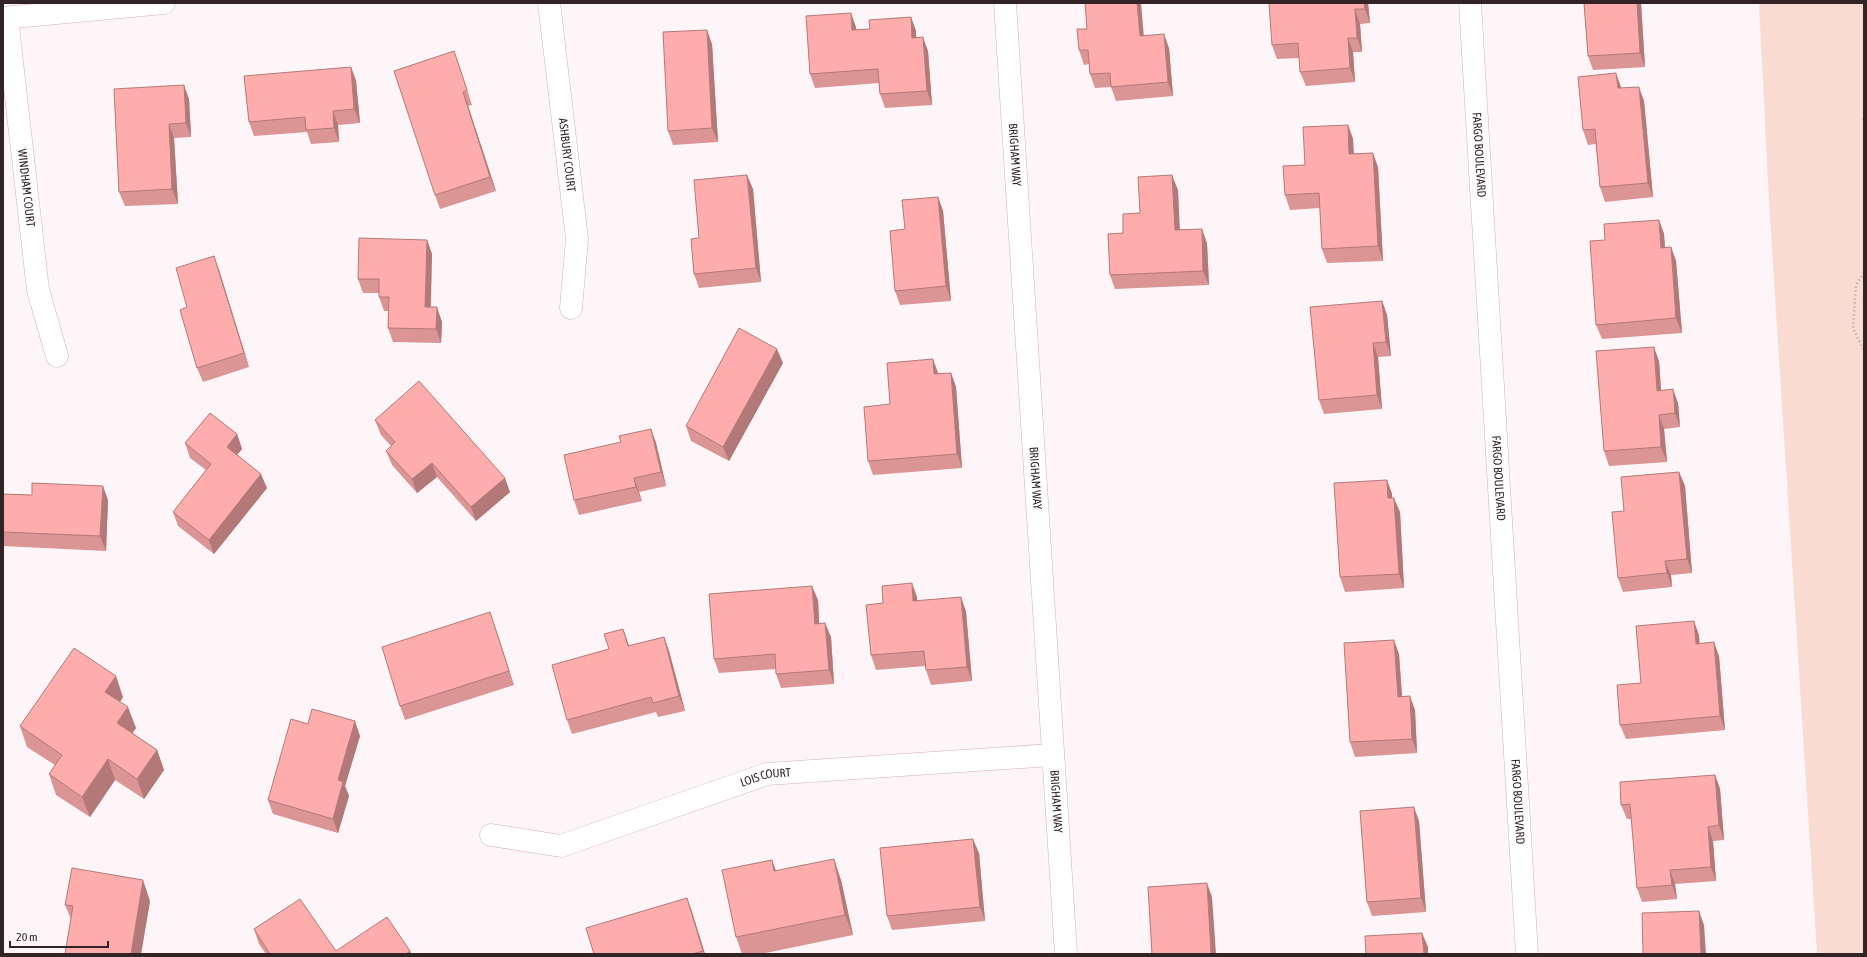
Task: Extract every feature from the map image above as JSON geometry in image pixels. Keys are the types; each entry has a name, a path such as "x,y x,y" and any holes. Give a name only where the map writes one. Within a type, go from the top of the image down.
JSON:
{"street":[{"path":"5,18 164,3"},
{"name":"ASHBURY COURT","path":"549,3 577,239 571,308"},
{"name":"BRIGHAM WAY","path":"1006,3 1052,754 1066,954"},
{"name":"FARGO BOULEVARD","path":"1470,3 1527,954"},
{"name":"WINDHAM COURT","path":"5,18 38,290 57,356"},
{"name":"LOIS COURT","path":"491,834 561,846 767,774 1052,754"}],"path":[{"path":"1864,273 1856,285 1853,328 1864,351"}],"shaded area":[{"path":"1759,3 1864,3 1864,954 1817,954 1769,202"}],"building":[{"path":"1085,3 1137,3 1140,36 1164,34 1168,82 1111,87 1110,73 1090,74 1088,50 1079,50 1077,29 1087,29"},
{"path":"1269,3 1364,3 1365,9 1355,9 1357,38 1348,38 1350,68 1300,72 1298,43 1272,45"},
{"path":"1584,3 1637,3 1640,53 1588,56"},
{"path":"851,13 852,30 870,29 869,20 911,17 912,38 923,37 927,91 880,94 878,69 810,74 806,16"},
{"path":"707,30 712,128 668,131 663,32"},
{"path":"454,51 467,90 463,92 490,177 435,195 394,71"},
{"path":"351,67 354,109 333,111 334,128 306,130 305,117 249,122 244,76"},
{"path":"1616,73 1618,88 1639,87 1648,183 1600,187 1595,129 1583,130 1578,77"},
{"path":"184,85 186,123 169,124 172,189 119,192 114,89"},
{"path":"1348,125 1349,154 1373,153 1378,246 1322,249 1319,193 1285,195 1283,166 1305,165 1303,127"},
{"path":"747,175 756,268 694,274 691,239 699,238 694,180"},
{"path":"1172,175 1175,230 1202,229 1203,271 1110,275 1108,234 1123,233 1123,214 1140,213 1138,177"},
{"path":"938,197 946,286 895,291 890,231 905,229 902,200"},
{"path":"1659,220 1661,248 1671,247 1676,318 1596,325 1590,241 1605,240 1604,224"},
{"path":"359,238 427,240 425,307 437,307 436,329 388,328 389,297 379,297 379,279 358,279"},
{"path":"214,256 244,353 197,368 180,310 187,307 176,268"},
{"path":"1382,301 1386,342 1373,343 1377,395 1319,400 1310,307"},
{"path":"739,328 777,349 723,447 686,426"},
{"path":"1654,347 1657,391 1673,389 1675,413 1659,415 1661,447 1604,451 1596,351"},
{"path":"933,359 934,374 951,373 957,454 868,461 864,407 890,404 887,363"},
{"path":"419,381 505,478 471,507 432,463 412,479 386,451 395,442 375,420"},
{"path":"210,413 237,434 227,447 261,474 209,540 173,512 211,464 185,443"},
{"path":"651,429 661,472 634,478 636,487 574,500 564,455 621,442 619,436"},
{"path":"1679,472 1687,559 1665,561 1667,573 1618,578 1612,512 1624,511 1621,477"},
{"path":"1387,480 1388,498 1394,498 1399,574 1340,577 1334,483"},
{"path":"32,483 103,486 100,536 3,532 3,494 32,495"},
{"path":"912,583 913,601 961,597 967,667 926,670 924,651 871,655 866,605 883,603 882,586"},
{"path":"812,586 815,624 825,623 829,670 776,674 775,654 714,659 709,594"},
{"path":"490,612 509,671 400,706 382,647"},
{"path":"1694,621 1696,644 1714,642 1720,716 1620,725 1617,685 1641,683 1636,626"},
{"path":"623,629 628,646 664,637 679,696 653,703 651,697 567,720 552,665 609,649 604,634"},
{"path":"1394,640 1398,697 1410,696 1412,739 1350,742 1344,643"},
{"path":"74,648 116,676 105,692 128,707 117,723 157,750 137,779 108,759 82,797 49,774 62,755 20,726"},
{"path":"312,709 355,721 338,780 343,782 333,819 268,800 291,719 308,724"},
{"path":"1715,775 1719,825 1708,827 1711,867 1670,870 1672,885 1637,888 1630,804 1621,805 1620,782"},
{"path":"1414,807 1421,898 1367,902 1360,811"},
{"path":"973,839 980,907 887,916 880,848"},
{"path":"834,859 845,915 736,937 722,870 772,860 774,871"},
{"path":"72,868 143,880 131,954 65,954 73,906 65,905"},
{"path":"1207,883 1211,954 1152,954 1148,887"},
{"path":"687,898 703,951 692,954 594,954 586,928"},
{"path":"300,899 336,951 387,917 410,951 406,954 270,954 254,929"},
{"path":"1699,911 1701,954 1643,954 1642,913"},
{"path":"1422,933 1424,954 1366,954 1365,936"}]}
